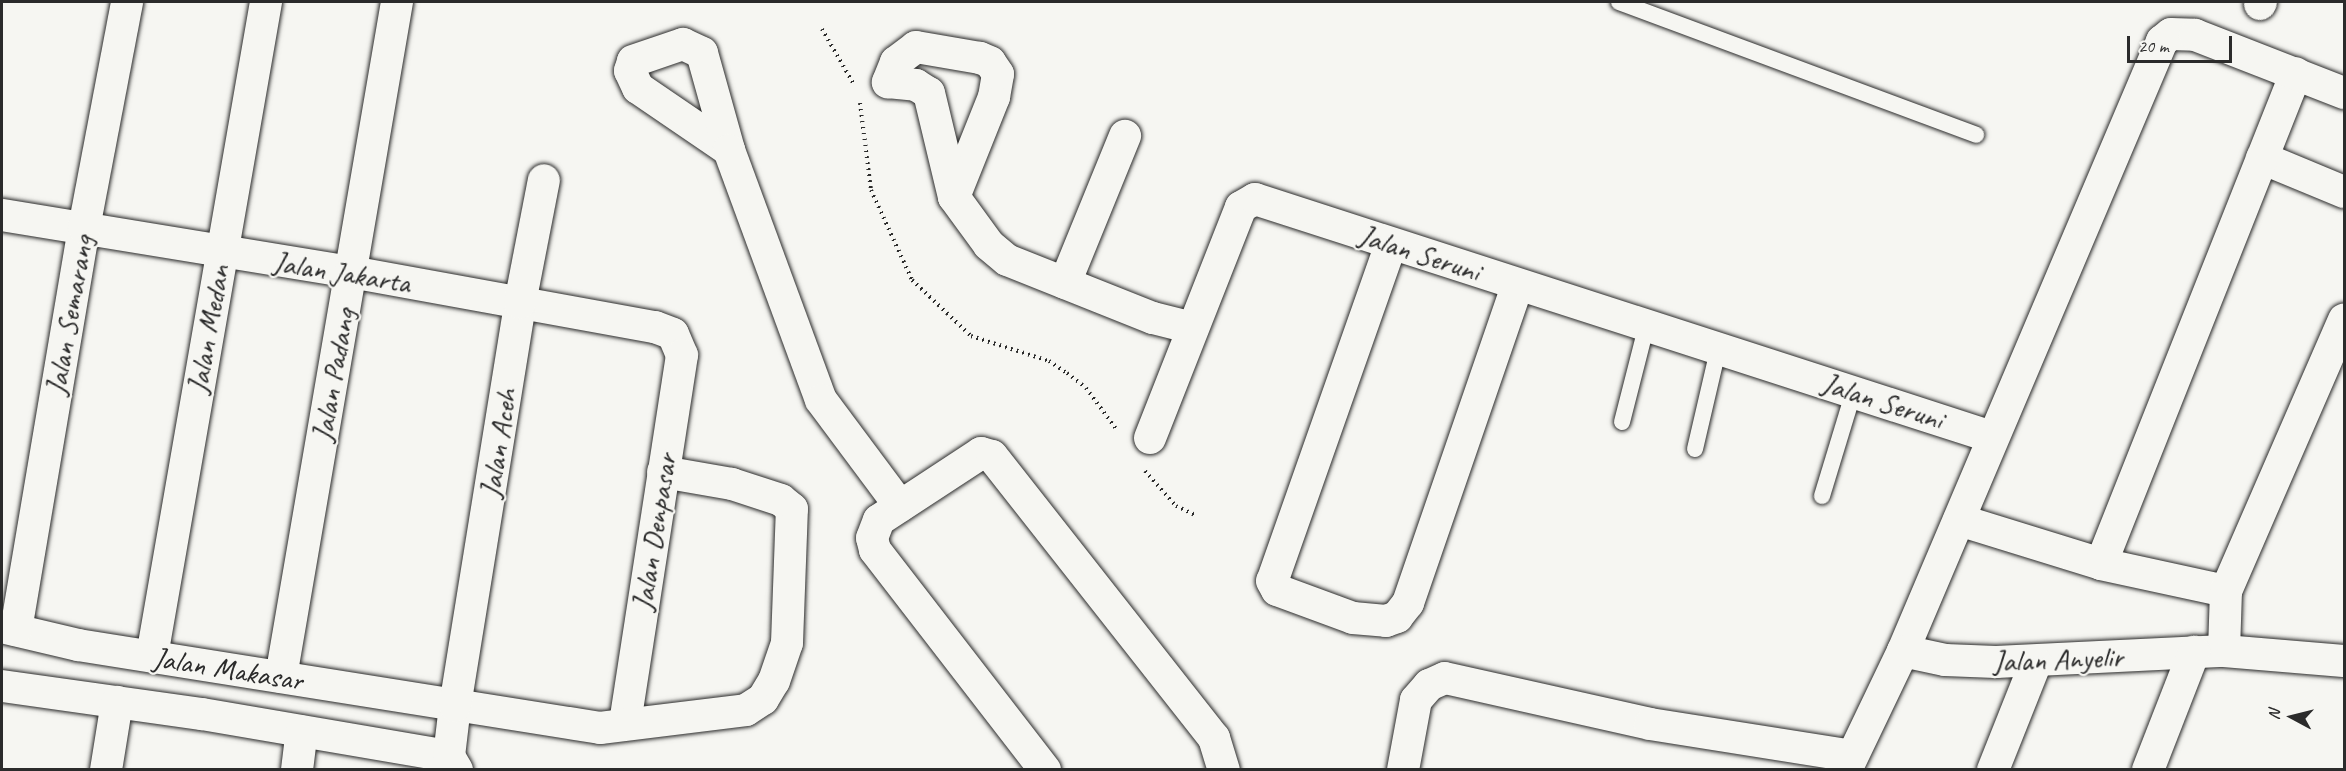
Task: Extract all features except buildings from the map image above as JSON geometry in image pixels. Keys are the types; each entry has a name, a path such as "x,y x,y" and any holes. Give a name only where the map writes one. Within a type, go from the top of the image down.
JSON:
{"street":[{"name":"Jalan Semarang","path":"9,628 127,2"},
{"name":"Jalan Medan","path":"152,656 266,2"},
{"name":"Jalan Padang","path":"281,677 398,2"},
{"path":"1402,770 1416,700 1428,685 1445,678 1650,724 1849,763 1907,641 1923,596 1959,520 1992,437 2162,40 2171,34 2195,35 2344,93"},
{"path":"954,197 994,97 997,68 971,55 916,47 896,62 888,82 916,85 929,93 954,197 971,224 1007,260 1153,318 1194,327 1138,447"},
{"path":"2101,564 2296,73"},
{"path":"1065,283 1125,136"},
{"path":"729,150 821,400 900,506"},
{"path":"2262,158 2344,192"},
{"name":"Jalan Aceh","path":"455,706 520,303 544,180"},
{"name":"Jalan Seruni","path":"1194,327 1241,207 1255,199 1517,286 1647,324 1718,350 1854,391 1992,437"},
{"name":"Jalan Jakarta","path":"2,215 221,253 351,272 655,327 679,341"},
{"path":"1390,244 1272,581 1277,590 1353,618 1386,621 1397,617 1408,603 1517,286"},
{"path":"2148,770 2218,627 2344,320"},
{"name":"Jalan Denpasar","path":"626,724 682,355 679,341"},
{"path":"1045,770 876,550 872,538 876,525 900,506 971,457 981,453 992,456 1214,738 1224,770"},
{"name":"Jalan Makasar","path":"9,628 152,656 600,728 746,710 763,699 774,681 787,643 794,523 789,504 732,484 663,472"},
{"path":"1959,520 2101,564 2218,627"},
{"name":"Jalan Anyelir","path":"1907,641 1945,660 2036,663 2218,627 2344,661"},
{"path":"1993,770 2036,663"},
{"name":"Jalan Makasar","path":"2,686 302,731 453,763 455,706"},
{"path":"105,770 117,702"},
{"path":"297,770 302,731"}],"lane":[{"path":"1619,2 1976,135"},
{"path":"1623,422 1647,324"},
{"path":"1695,449 1718,350"},
{"path":"1822,496 1854,391"}],"path":[{"path":"822,29 854,85"},
{"path":"860,94 871,190 912,279 971,336 1049,361 1086,388 1138,447 1169,500 1195,515"}]}
